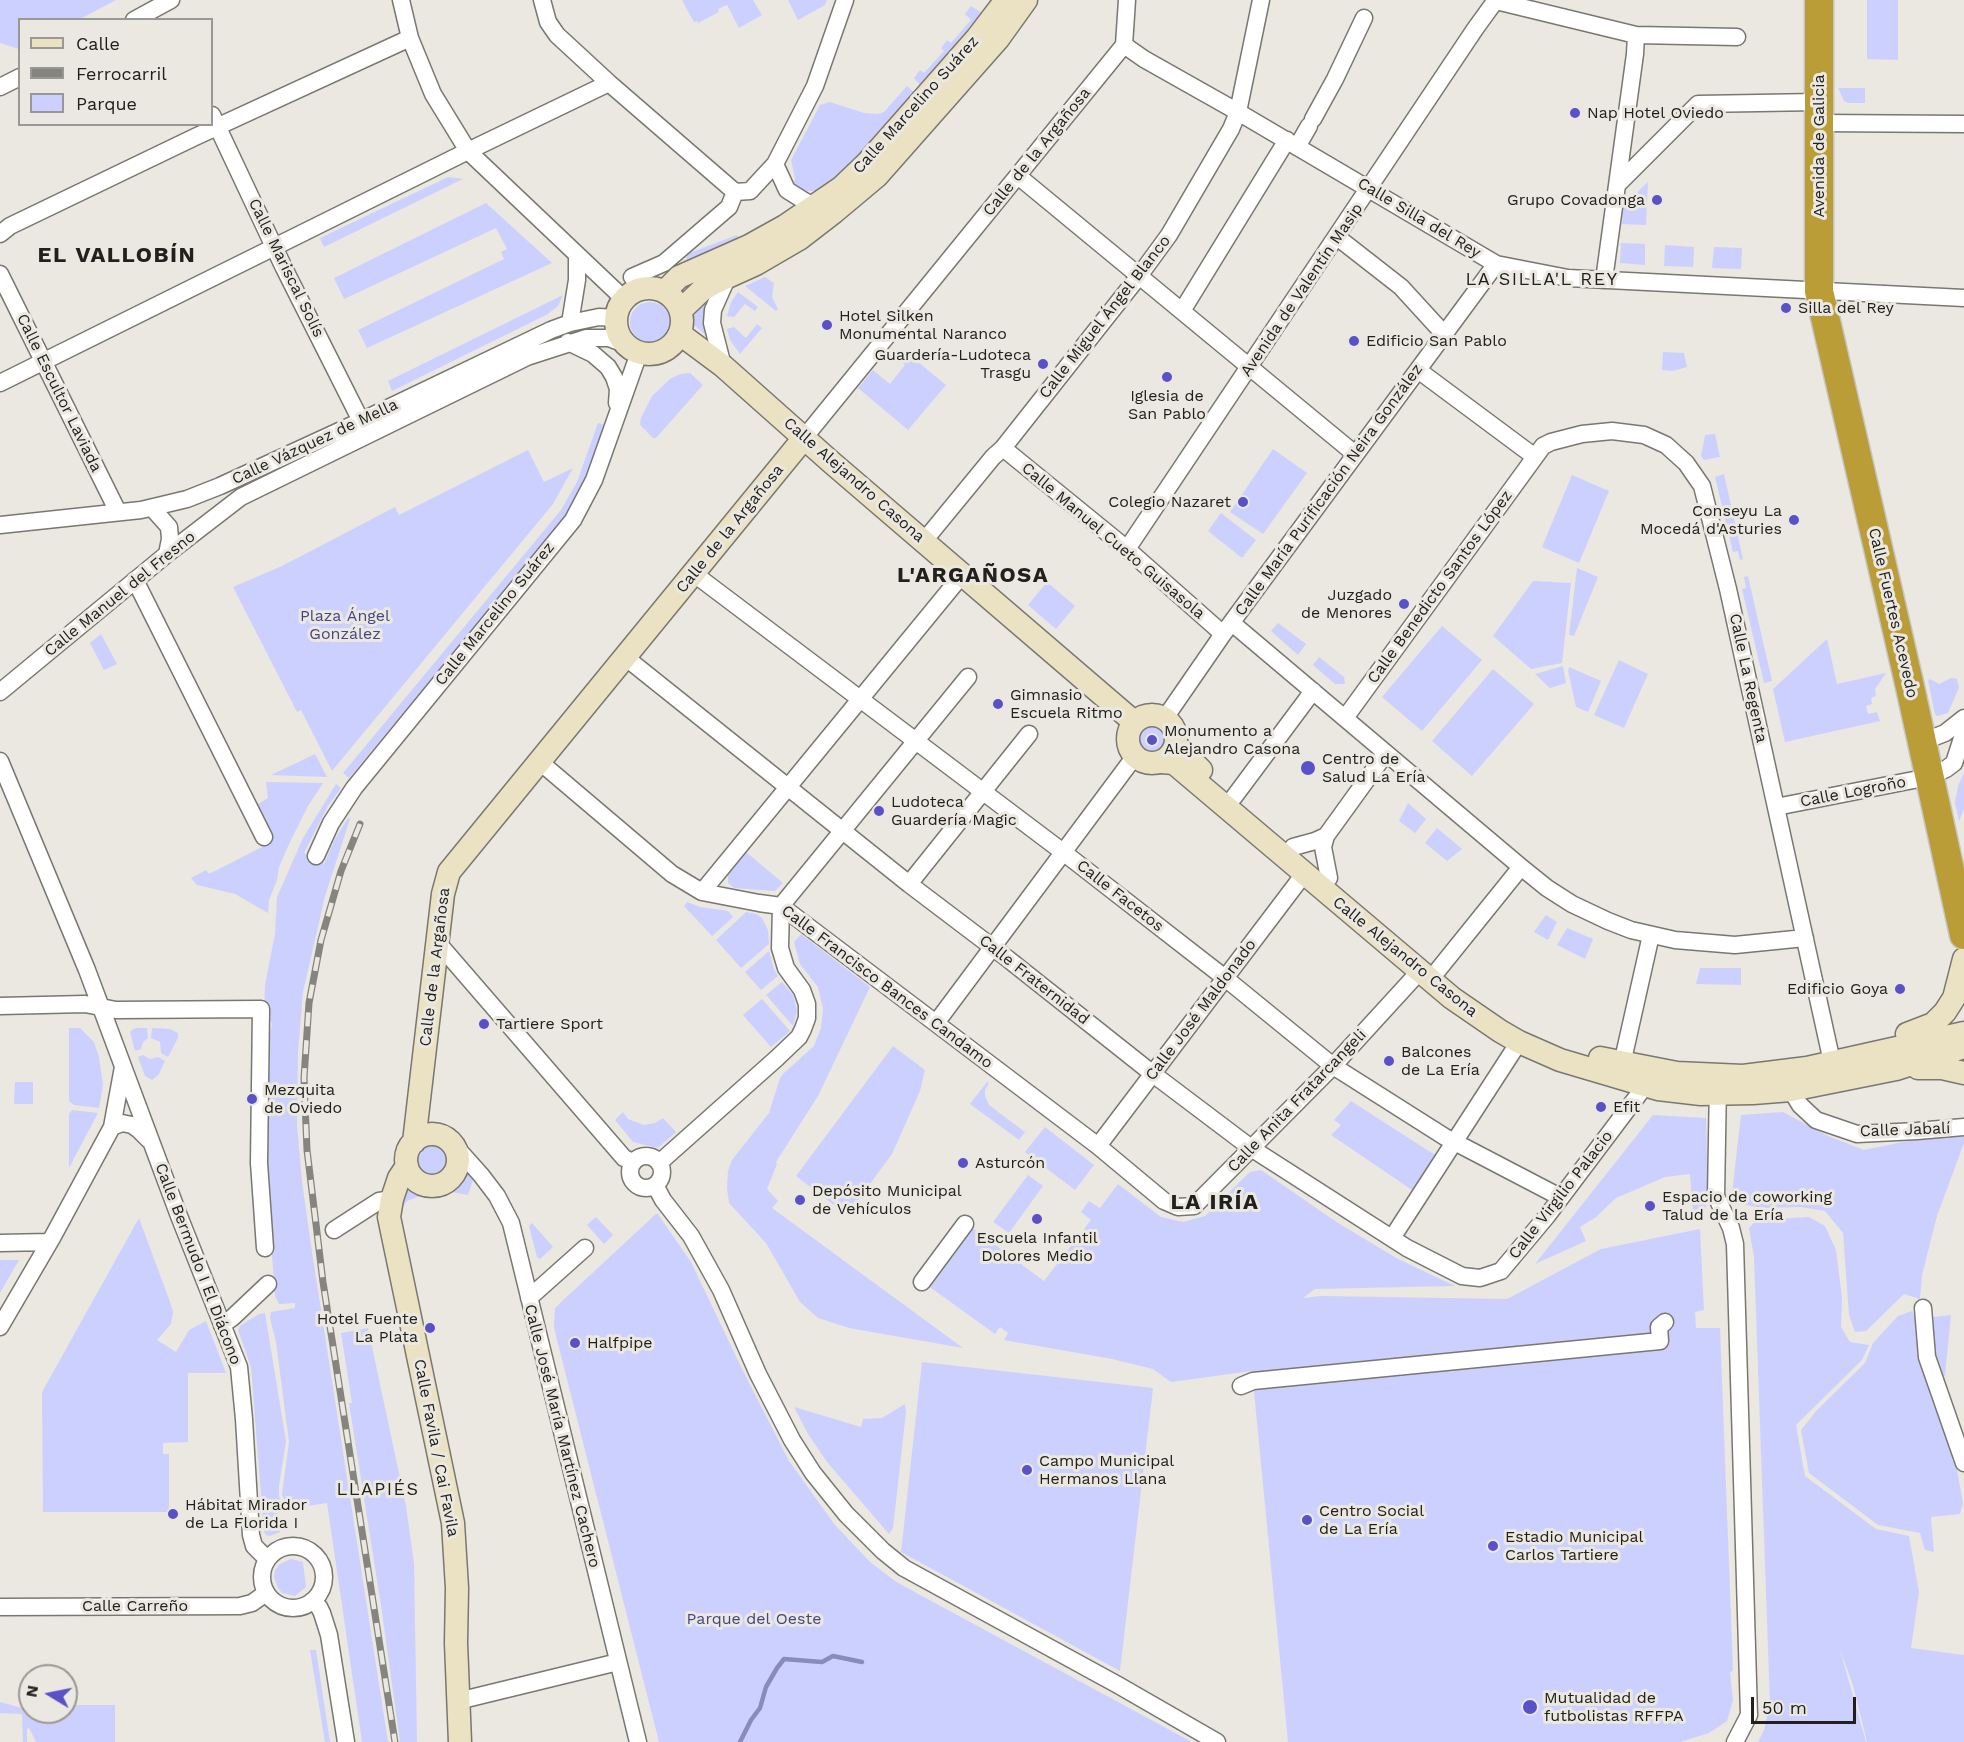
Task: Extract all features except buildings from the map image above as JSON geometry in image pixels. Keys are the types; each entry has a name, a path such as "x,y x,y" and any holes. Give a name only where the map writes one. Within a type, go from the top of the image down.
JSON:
{"highway":[{"name":"Avenida de Galicia","path":"1819,0 1820,291"},
{"name":"Calle Fuertes Acevedo","path":"1820,291 1964,935"}],"main road":[{"name":"Calle Marcelino Suárez","path":"665,291 679,277 749,246 785,226 842,187 867,163 977,38 1006,0"},
{"name":"Calle Marcelino Suárez","path":"681,310 702,290 756,264 799,239 877,176 993,46 1026,0"},
{"path":"656,288 665,291 672,296 683,318 680,334 675,343 668,350 658,354 648,355 632,349 616,327 620,309 639,289 656,288"},
{"name":"Calle Alejandro Casona","path":"680,334 723,366 1134,722"},
{"name":"Calle de la Argañosa","path":"414,1142 445,884 449,872 804,438"},
{"path":"1154,714 1165,718 1173,727 1176,745 1171,754 1161,762 1144,762 1135,756 1129,746 1128,733 1134,722 1142,716 1154,714"},
{"name":"Calle Alejandro Casona","path":"1176,745 1197,767 1329,878 1477,1016 1519,1042 1560,1060 1668,1091 1718,1085 1791,1090 1896,1069 1964,1047"},
{"name":"Calle Alejandro Casona","path":"1161,762 1174,763 1304,874 1429,971 1517,1024 1566,1047 1622,1064 1677,1073 1718,1085 1743,1076 1783,1072 1964,1033"},
{"name":"Calle Alejandro Casona","path":"1832,1062 1933,1024 1954,998 1964,959"},
{"name":"Calle Alejandro Casona","path":"1896,1069 1942,1068 1964,1074"},
{"name":"Calle de la Argañosa","path":"420,1095 427,1121 447,1140"},
{"path":"424,1135 447,1140 459,1158 457,1170 452,1178 445,1184 435,1187 417,1182 410,1175 407,1167 408,1149 424,1135"},
{"path":"392,1198 399,1178 407,1167"},
{"name":"Calle Favila / Cai Favila","path":"392,1198 389,1217 453,1523 458,1588 460,1742"}],"street":[{"path":"401,0 410,38 433,94 468,151 577,255 620,309"},
{"path":"542,0 545,15 555,32 609,83 735,192 750,191 775,164 815,86 845,0"},
{"path":"1124,45 1127,0"},
{"name":"Calle Miguel Ángel Blanco","path":"924,542 993,457 1003,448 1139,276 1175,225 1231,129 1238,112 1261,0"},
{"path":"1496,1 1636,35 1737,37"},
{"name":"Avenida de Valentín Masip","path":"1127,549 1496,1"},
{"path":"140,18 165,9"},
{"path":"1182,312 1292,144 1311,123 1364,18"},
{"path":"1604,280 1636,35"},
{"path":"214,121 410,38"},
{"name":"Calle Silla del Rey","path":"1124,45 1144,59 1496,264 1568,278 1964,298"},
{"name":"Calle de la Argañosa","path":"804,438 1124,45"},
{"path":"0,87 18,78"},
{"path":"0,383 609,83"},
{"path":"1617,185 1698,104 1964,124"},
{"name":"Calle Mariscal Solís","path":"214,121 361,421"},
{"path":"0,234 10,226 204,126"},
{"path":"775,164 787,190 806,202 816,205"},
{"path":"1018,176 1355,454"},
{"path":"632,277 664,263 681,249 729,207 735,192"},
{"path":"1337,237 1401,287 1444,334"},
{"path":"570,323 577,280 577,255"},
{"name":"Calle María Purificación Neira González","path":"1165,718 1228,628 1496,264"},
{"name":"Calle Escultor Laviada","path":"0,274 118,512"},
{"path":"723,366 712,316 728,276"},
{"name":"Calle Vázquez de Mella","path":"0,525 118,512 186,499 220,486 361,421 522,343 570,323 599,317 620,309"},
{"name":"Calle Vázquez de Mella","path":"241,497 527,357 568,342 597,337 609,338 632,349"},
{"path":"568,342 602,360 614,377 618,389 615,421"},
{"name":"Calle Marcelino Suárez","path":"316,856 331,823 354,788 573,520 594,480 615,421 632,349"},
{"path":"1418,370 1535,457"},
{"name":"Calle La Regenta","path":"1535,457 1543,446 1551,442 1582,434 1612,430 1644,435 1675,452 1695,473 1702,486 1722,560 1832,1062"},
{"name":"Calle Manuel Cueto Guisasola","path":"1003,448 1127,549 1313,691 1521,867 1572,904 1608,921 1651,936 1675,940 1735,945 1805,938"},
{"name":"Calle Benedicto Santos López","path":"1345,718 1535,457"},
{"name":"Calle Manuel del Fresno","path":"0,692 167,554 241,497"},
{"path":"152,507 169,527 170,539 167,554"},
{"name":"Calle Facetos","path":"693,573 1063,852 1225,978 1333,1066 1454,1142 1560,1197"},
{"path":"702,892 962,575"},
{"path":"135,580 264,837"},
{"name":"Calle Fraternidad","path":"625,657 909,884 1251,1148 1392,1238 1462,1276"},
{"path":"659,1163 799,1037 807,1018 807,1004 802,990 786,968 780,948 781,906 968,677"},
{"path":"1234,797 1313,691"},
{"path":"1922,742 1945,733 1964,718"},
{"name":"Calle Logroño","path":"1776,807 1929,777 1954,763 1964,732"},
{"path":"909,884 1029,734"},
{"path":"1329,878 1323,847 1326,836 1386,753"},
{"path":"936,1023 1135,756"},
{"name":"Calle Bermudo I El Diácono","path":"0,761 102,1008 151,1143 239,1367 252,1542 260,1554 267,1559"},
{"name":"Calle Francisco Bances Candamo","path":"540,762 672,874 702,892 781,906 1098,1146 1164,1202"},
{"path":"1293,847 1326,836"},
{"name":"Calle Anita Fratarcangeli","path":"1164,1202 1178,1207 1194,1206 1429,971 1521,867"},
{"name":"Calle José Maldonado","path":"1098,1146 1304,874"},
{"path":"1622,1064 1651,936"},
{"path":"438,943 624,1158 633,1162"},
{"path":"0,1006 85,1004 116,1010 261,1009 259,1163 265,1248"},
{"path":"1392,1238 1519,1042"},
{"path":"0,1327 112,1127 123,1066"},
{"path":"1718,1085 1716,1196 1731,1228 1736,1260 1749,1692 1749,1715 1735,1742"},
{"name":"Calle Virgilio Palacio","path":"1462,1276 1480,1278 1501,1271 1645,1086"},
{"name":"Calle Jabalí","path":"1791,1090 1800,1105 1816,1120 1857,1134 1964,1127"},
{"path":"112,1127 122,1123 132,1125 151,1143"},
{"name":"Calle José María Martínez Cachero","path":"447,1140 481,1175 497,1196 511,1223 638,1742"},
{"path":"641,1156 652,1157 659,1163 661,1177 655,1185 645,1188 632,1181 629,1172 633,1162 641,1156"},
{"path":"655,1185 663,1200 691,1236 721,1290 758,1374 792,1440 813,1473 846,1514 883,1551 904,1568 1119,1685 1217,1742"},
{"path":"334,1230 379,1201 392,1198"},
{"path":"922,1282 965,1224"},
{"path":"0,1243 49,1242"},
{"path":"528,1298 585,1248"},
{"path":"222,1325 268,1284"},
{"path":"1923,1308 1927,1357 1964,1462"},
{"path":"1241,1386 1253,1381 1660,1341 1659,1327 1665,1322"},
{"path":"290,1545 301,1546 311,1551 324,1570 324,1582 320,1593 303,1607 292,1608 272,1601 262,1581 262,1572 267,1559 279,1548 290,1545"},
{"name":"Calle Carreño","path":"0,1606 240,1606 252,1603 266,1593"},
{"path":"312,1601 319,1607 329,1635 346,1742"},
{"path":"458,1701 618,1662"}],"green space":[{"path":"0,0 116,0 82,18 18,18 18,49 0,43"},
{"path":"682,0 753,0 762,15 739,28 727,5 698,23 694,22"},
{"path":"788,0 827,0 825,5 798,20"},
{"path":"1867,0 1898,0 1898,60 1867,59"},
{"path":"971,6 982,13 921,86 914,78 920,70 924,73 944,51 941,48 947,40 951,43 971,20 965,14"},
{"path":"907,86 915,93 882,133 847,168 817,191 806,191 793,184 795,179 791,160 820,105 830,102 864,113 878,114 884,112"},
{"path":"1838,88 1865,88 1865,103 1844,101"},
{"path":"448,177 463,179 324,247 320,238"},
{"path":"1648,182 1646,225 1622,224 1623,206"},
{"path":"486,203 552,263 367,348 358,330 504,259 501,252 507,249 496,228 344,299 334,278"},
{"path":"737,235 739,240 686,260 687,254"},
{"path":"1621,243 1645,244 1645,265 1620,263"},
{"path":"1665,245 1694,247 1693,267 1664,266"},
{"path":"1714,247 1742,248 1741,269 1712,268"},
{"path":"765,277 774,283 772,297 778,309 776,311 745,286"},
{"path":"738,292 758,307 755,311 745,304 734,317 727,316 731,302"},
{"path":"563,295 558,306 548,314 392,391 388,381"},
{"path":"710,297 708,337 693,324 693,321 695,314"},
{"path":"650,302 658,303 664,308 669,314 669,330 664,336 658,341 650,342 642,341 636,336 631,330 630,322 631,314 636,308 642,303"},
{"path":"757,324 762,328 740,354 730,340 727,329 734,327 746,338"},
{"path":"912,352 920,359 918,362 946,385 908,430 858,388 873,370 890,384"},
{"path":"1663,352 1684,353 1687,367 1673,371 1662,370"},
{"path":"690,373 703,385 656,438 653,438 640,425 652,396 670,379 680,374"},
{"path":"598,423 605,425 588,473 566,516 349,778 343,773 561,510 577,482"},
{"path":"1715,434 1720,457 1704,460 1701,456 1705,435"},
{"path":"1273,449 1307,473 1263,534 1230,512"},
{"name":"Plaza Ángel González","path":"528,450 544,482 573,468 553,504 332,771 301,710 297,712 233,587 282,566 395,507 399,515"},
{"path":"1724,474 1743,559 1740,560 1738,551 1733,552 1715,477"},
{"path":"1572,475 1609,491 1579,563 1542,547"},
{"path":"1221,513 1256,540 1242,558 1208,531"},
{"path":"1577,568 1598,577 1574,636 1569,635"},
{"path":"1748,576 1772,681 1764,683 1742,589 1746,588 1744,577"},
{"path":"1533,581 1571,583 1562,663 1531,669 1493,636"},
{"path":"1047,582 1075,606 1056,629 1028,605"},
{"path":"1278,623 1306,644 1298,655 1271,631"},
{"path":"1442,626 1482,660 1422,731 1382,697"},
{"path":"101,634 117,664 104,670 90,643"},
{"path":"1827,639 1837,684 1886,673 1875,689 1876,696 1871,698 1872,704 1866,706 1868,714 1877,712 1880,721 1785,742 1773,689"},
{"path":"1319,657 1344,677 1345,684 1335,684 1313,665"},
{"path":"1619,660 1648,674 1624,728 1594,715"},
{"path":"1563,666 1566,683 1550,688 1535,674"},
{"path":"1569,667 1601,681 1588,712 1576,707"},
{"path":"1493,669 1534,704 1472,776 1432,741"},
{"path":"1951,678 1957,679 1959,688 1948,713 1937,716 1928,681 1930,679 1939,684"},
{"path":"1151,726 1160,730 1164,739 1160,748 1151,752 1142,748 1138,739 1142,730"},
{"path":"315,754 327,777 271,775"},
{"path":"1964,773 1964,809 1959,821 1955,803 1958,786"},
{"path":"266,782 323,783 308,806 279,867 277,880 269,900 268,913 235,894 197,885 191,878 206,870 209,874 264,846 263,843 273,838 257,805 268,798"},
{"path":"336,784 341,788 328,806 304,853 324,864 335,839 348,818 350,819 325,896 303,992 298,1052 297,1124 312,1252 388,1742 362,1742 327,1503 287,1509 282,1494 289,1442 276,1342 270,1318 271,1312 295,1308 295,1303 279,1304 275,1296 265,1160 266,1054 272,1024 269,1018 264,1016 265,985 275,934 277,897 303,838"},
{"path":"1408,803 1426,819 1415,833 1399,821"},
{"path":"1437,828 1462,849 1447,861 1425,843"},
{"path":"746,852 783,883 775,891 734,888 728,883 728,874"},
{"path":"687,902 700,907 728,911 733,917 712,936 684,906"},
{"path":"746,912 762,918 768,930 769,944 741,968 716,940"},
{"path":"1546,915 1557,922 1548,940 1534,932"},
{"path":"1567,928 1593,939 1585,959 1557,945"},
{"path":"801,934 870,987 818,1096 776,1162 767,1189 778,1201 772,1208 963,1348 849,1328 818,1318 800,1302 766,1243 729,1203 728,1171 732,1160 769,1113 780,1078 814,1046 821,1028 823,1009 818,987 800,964 794,942"},
{"path":"769,951 778,976 761,990 745,972"},
{"path":"1700,968 1741,968 1741,985 1696,984"},
{"path":"782,982 793,995 795,1002 797,1011 793,1026 766,995"},
{"path":"762,999 790,1031 771,1047 743,1015"},
{"path":"69,1028 80,1028 94,1042 99,1057 103,1085 99,1108 74,1105 69,1101"},
{"path":"137,1028 147,1028 148,1038 143,1042 141,1049 135,1051 130,1032"},
{"path":"152,1028 170,1029 178,1033 178,1038 168,1057 161,1053 160,1042 151,1038"},
{"path":"893,1046 925,1070 920,1091 892,1154 847,1215 796,1176"},
{"path":"143,1055 150,1059 158,1057 165,1061 159,1074 152,1080 145,1076 138,1057"},
{"path":"15,1082 33,1082 33,1104 14,1104"},
{"path":"987,1082 989,1083 985,1096 989,1105 1025,1132 1019,1140 970,1104"},
{"path":"1351,1101 1438,1157 1415,1192 1331,1135 1341,1125 1334,1120"},
{"path":"72,1110 98,1113 69,1168 69,1114"},
{"path":"623,1112 628,1119 644,1125 655,1123 663,1118 676,1132 658,1148 633,1142 615,1120"},
{"path":"1783,1112 1828,1136 1864,1150 1964,1132 1964,1143 1937,1216 1922,1275 1920,1299 1904,1294 1866,1331 1855,1332 1849,1315 1843,1233 1825,1211 1801,1207 1762,1208 1731,1202 1741,1115"},
{"path":"1653,1115 1706,1118 1708,1199 1702,1219 1693,1213 1690,1174 1665,1177 1616,1198 1596,1217 1580,1227 1586,1241 1535,1264"},
{"path":"1045,1127 1094,1165 1075,1190 1025,1152"},
{"path":"432,1144 443,1148 447,1159 443,1170 432,1174 421,1170 417,1159 421,1148"},
{"path":"464,1166 474,1177 468,1195 446,1191 446,1188 456,1180"},
{"name":"Estadio Municipal Carlos Tartiere","path":"1261,1170 1338,1223 1398,1259 1455,1286 1315,1289 1303,1298 1321,1296 1507,1299 1601,1249 1700,1229 1704,1310 1695,1312 1696,1328 1720,1328 1733,1671 1730,1672 1733,1700 1727,1721 1709,1733 1680,1742 1288,1742 1252,1371 1171,1382 1153,1369 1112,1359 1004,1340 1008,1333 1000,1327 995,1334 927,1285 971,1227 1044,1281 1091,1220 1081,1212 1089,1201 1100,1208 1118,1184 1161,1217 1183,1222 1205,1216 1250,1172"},
{"path":"1028,1175 1043,1186 1009,1233 993,1222"},
{"path":"409,1183 428,1193 407,1201 400,1211"},
{"name":"Parque del Oeste","path":"657,1213 691,1262 789,1461 835,1525 870,1562 895,1581 1192,1742 659,1742 554,1328 555,1308"},
{"path":"596,1217 613,1235 604,1244 587,1225"},
{"path":"1809,1217 1825,1226 1836,1250 1842,1298 1841,1327 1850,1342 1869,1345 1862,1360 1796,1425 1805,1476 1876,1529 1909,1536 1919,1592 1911,1648 1964,1655 1964,1742 1867,1742 1853,1685 1840,1650 1866,1742 1758,1742 1764,1730 1770,1704 1754,1257 1749,1228 1757,1220"},
{"path":"139,1218 173,1312 171,1324 157,1340 176,1352 189,1330 206,1321 226,1373 188,1373 188,1442 163,1443 163,1454 169,1454 169,1512 43,1512 42,1392"},
{"path":"532,1223 553,1247 540,1259 537,1257 529,1226"},
{"path":"0,1260 19,1260 0,1293"},
{"path":"1912,1311 1916,1319 1951,1315 1945,1375 1932,1399 1951,1445 1952,1459 1957,1470 1963,1503 1960,1514 1931,1517 1934,1552 1925,1550 1920,1533 1878,1525 1809,1473 1801,1430 1817,1410 1865,1363 1873,1343 1898,1316"},
{"path":"265,1313 286,1441 279,1486 283,1510 277,1511 280,1532 270,1536 264,1532 251,1367 238,1330 240,1326 259,1314"},
{"path":"368,1328 406,1506 414,1564 417,1742 400,1742 349,1403 352,1403 341,1333"},
{"name":"Campo Municipal Hermanos Llana","path":"922,1362 1153,1388 1120,1671 901,1552"},
{"path":"905,1404 893,1528 889,1534 827,1462 808,1434 794,1407 861,1427 863,1419 882,1418"},
{"path":"291,1559 303,1562 306,1587 295,1596 282,1593 274,1577 275,1570 280,1564"},
{"path":"310,1650 316,1650 330,1742 325,1742"},
{"path":"0,1702 18,1707 18,1714 0,1713"},
{"path":"78,1705 115,1705 115,1742 36,1742 29,1728 27,1729 27,1742 23,1742 22,1724 78,1724"}],"waterway":[{"path":"740,1742 760,1708 766,1687 784,1659 822,1662 833,1656 862,1662"}],"railway":[{"path":"360,824 341,871 321,940 309,1003 304,1078 307,1150 323,1282 395,1742"}],"place":[{"name":"Nap Hotel Oviedo","path":"1575,113"},
{"name":"Grupo Covadonga","path":"1657,200"},
{"name":"Silla del Rey","path":"1786,308"},
{"name":"Hotel Silken Monumental Naranco","path":"827,325"},
{"name":"Edificio San Pablo","path":"1354,341"},
{"name":"Guardería-Ludoteca Trasgu","path":"1043,364"},
{"name":"Iglesia de San Pablo","path":"1167,377"},
{"name":"Colegio Nazaret","path":"1243,502"},
{"name":"Conseyu La Mocedá d'Asturies","path":"1794,520"},
{"name":"Juzgado de Menores","path":"1404,604"},
{"name":"Gimnasio Escuela Ritmo","path":"998,704"},
{"name":"Monumento a Alejandro Casona","path":"1152,740"},
{"name":"Centro de Salud La Ería","path":"1308,768"},
{"name":"Ludoteca Guardería Magic","path":"879,811"},
{"name":"Edificio Goya","path":"1900,989"},
{"name":"Tartiere Sport","path":"484,1024"},
{"name":"Balcones de La Ería","path":"1389,1061"},
{"name":"Mezquita de Oviedo","path":"252,1099"},
{"name":"Efit","path":"1601,1107"},
{"name":"Asturcón","path":"963,1163"},
{"name":"Depósito Municipal de Vehículos","path":"800,1200"},
{"name":"Espacio de coworking Talud de la Ería","path":"1650,1206"},
{"name":"Escuela Infantil Dolores Medio","path":"1037,1219"},
{"name":"Hotel Fuente La Plata","path":"430,1328"},
{"name":"Halfpipe","path":"575,1343"},
{"name":"Campo Municipal Hermanos Llana","path":"1027,1470"},
{"name":"Hábitat Mirador de La Florida I","path":"173,1514"},
{"name":"Centro Social de La Ería","path":"1307,1520"},
{"name":"Estadio Municipal Carlos Tartiere","path":"1493,1546"},
{"name":"Mutualidad de futbolistas RFFPA","path":"1530,1707"}],"district":[{"name":"EL VALLOBÍN","path":"117,256"},
{"name":"LA SILLA'L REY","path":"1542,280"},
{"name":"L'ARGAÑOSA","path":"973,576"},
{"name":"LA IRÍA","path":"1215,1203"},
{"name":"LLAPIÉS","path":"378,1490"}]}
